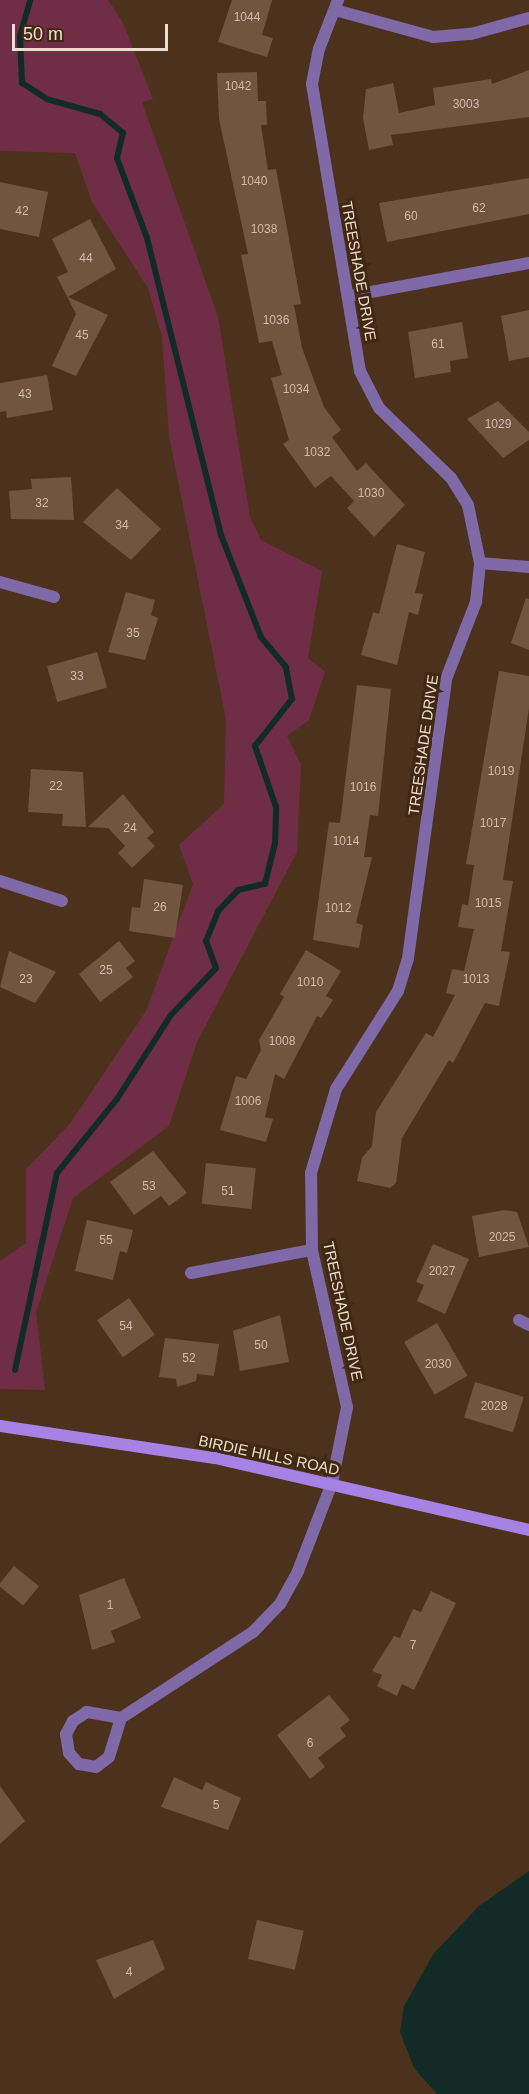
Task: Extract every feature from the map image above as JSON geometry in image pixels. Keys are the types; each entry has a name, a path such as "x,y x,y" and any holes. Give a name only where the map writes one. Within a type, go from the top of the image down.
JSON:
{"main road":[{"name":"BIRDIE HILLS ROAD","path":"0,1426 128,1441 332,1483 529,1530"}],"street":[{"path":"336,5 434,37 471,34 529,18"},
{"name":"TREESHADE DRIVE","path":"121,1718 220,1658 280,1604 332,1483 347,1407 312,1250 311,1173 321,1131 336,1089 398,991 408,958 446,679 476,602 480,563 468,506 451,478 379,408 360,371 312,84 336,5"},
{"path":"349,296 529,263"},
{"path":"480,563 529,567"},
{"path":"0,582 54,597"},
{"path":"0,881 62,901"},
{"path":"191,1273 312,1250"},
{"path":"87,1712 121,1718 110,1757 96,1767 79,1764 69,1753 66,1734 73,1721 87,1712"}],"shaded area":[{"path":"0,0 108,0 123,23 153,99 142,102 218,317 250,517 261,540 322,571 308,658 325,672 309,720 287,736 301,765 297,852 197,1042 169,1126 73,1198 36,1312 45,1390 0,1389 0,1261 26,1243 26,1169 69,1125 146,1011 193,884 179,845 224,804 226,719 169,436 162,337 148,288 92,202 75,153 0,151"}],"water":[{"path":"529,1871 529,2094 437,2094 414,2068 400,2032 404,2006 434,1953 479,1906"}],"building":[{"path":"232,0 272,0 262,35 273,38 267,57 218,42"},
{"path":"529,70 529,117 391,135 393,145 369,150 363,118 366,89 393,83 399,113 435,105 433,88 491,79 492,84"},
{"path":"257,72 258,101 266,101 267,125 261,125 268,170 276,169 301,304 294,305 302,348 324,407 341,430 332,437 357,471 366,463 405,505 374,537 347,508 354,501 331,476 315,488 283,444 289,440 271,378 282,375 272,341 259,343 241,255 248,254 219,119 217,73"},
{"path":"529,178 529,214 387,242 379,203"},
{"path":"0,182 48,192 39,237 0,229"},
{"path":"90,219 116,269 68,297 108,315 76,376 52,366 76,314 57,277 68,272 52,239"},
{"path":"529,310 529,357 509,361 501,316"},
{"path":"462,322 468,358 450,361 451,372 415,378 408,332"},
{"path":"47,375 53,410 7,418 6,411 0,412 0,383"},
{"path":"498,401 529,432 529,440 503,458 467,419"},
{"path":"71,477 74,520 11,519 9,491 32,489 31,479"},
{"path":"117,488 161,529 131,560 83,522"},
{"path":"397,544 425,552 415,593 423,594 418,615 409,612 397,665 361,655 373,612 379,614"},
{"path":"126,592 155,600 151,615 158,618 145,660 108,652"},
{"path":"526,598 529,599 529,650 511,643"},
{"path":"97,652 107,688 57,702 47,666"},
{"path":"499,671 529,676 529,708 503,880 513,881 501,951 510,952 499,1006 485,1003 453,1063 449,1060 402,1138 396,1183 390,1188 357,1181 362,1158 372,1146 376,1112 426,1033 433,1037 455,995 446,993 452,969 464,971 474,929 458,927 462,904 468,905 474,865 466,864"},
{"path":"357,685 391,689 378,816 370,815 364,857 372,857 356,923 363,925 359,948 313,940 329,822 340,823"},
{"path":"31,769 83,772 86,827 62,826 63,814 28,812"},
{"path":"123,794 154,832 147,838 155,846 132,868 118,853 125,846 108,828 88,827"},
{"path":"144,879 183,885 175,938 129,931 132,907 140,908"},
{"path":"119,941 135,961 126,968 133,977 100,1002 79,974"},
{"path":"306,950 341,971 326,996 333,1000 321,1018 317,1016 284,1079 275,1074 265,1117 273,1119 266,1142 220,1130 236,1076 246,1079 261,1050 259,1040 284,997 280,994"},
{"path":"9,951 56,972 35,1003 0,987"},
{"path":"153,1151 187,1193 169,1206 161,1196 134,1215 110,1182"},
{"path":"206,1163 256,1168 251,1209 202,1204"},
{"path":"504,1210 517,1212 529,1247 479,1257 472,1216"},
{"path":"87,1220 133,1230 127,1253 120,1251 113,1280 75,1271"},
{"path":"433,1244 469,1259 445,1314 417,1301 424,1285 416,1282"},
{"path":"129,1298 155,1335 123,1357 97,1320"},
{"path":"280,1315 289,1362 240,1371 233,1331"},
{"path":"437,1323 468,1376 435,1395 404,1342"},
{"path":"165,1338 219,1344 214,1376 197,1374 196,1381 177,1387 176,1379 159,1377"},
{"path":"475,1382 524,1397 513,1432 464,1417"},
{"path":"14,1566 39,1586 23,1606 0,1587 0,1583"},
{"path":"124,1578 141,1618 111,1631 115,1642 92,1650 79,1595"},
{"path":"431,1591 456,1603 414,1690 402,1684 397,1696 377,1686 382,1675 372,1671 394,1636 400,1638 413,1609 421,1612"},
{"path":"329,1695 350,1720 340,1728 346,1736 318,1758 325,1767 310,1779 277,1735"},
{"path":"174,1777 202,1790 206,1782 241,1798 228,1830 161,1807"},
{"path":"0,1786 25,1821 0,1844"},
{"path":"257,1920 304,1931 295,1970 248,1959"},
{"path":"153,1940 165,1969 114,1999 96,1960"}],"waterway":[{"path":"15,1370 57,1173 117,1099 171,1015 216,968 206,941 218,911 238,890 265,884 275,843 276,807 255,746 292,699 286,667 261,637 221,535 147,238 117,158 123,133 100,114 47,99 22,83 20,36 30,0"}]}
